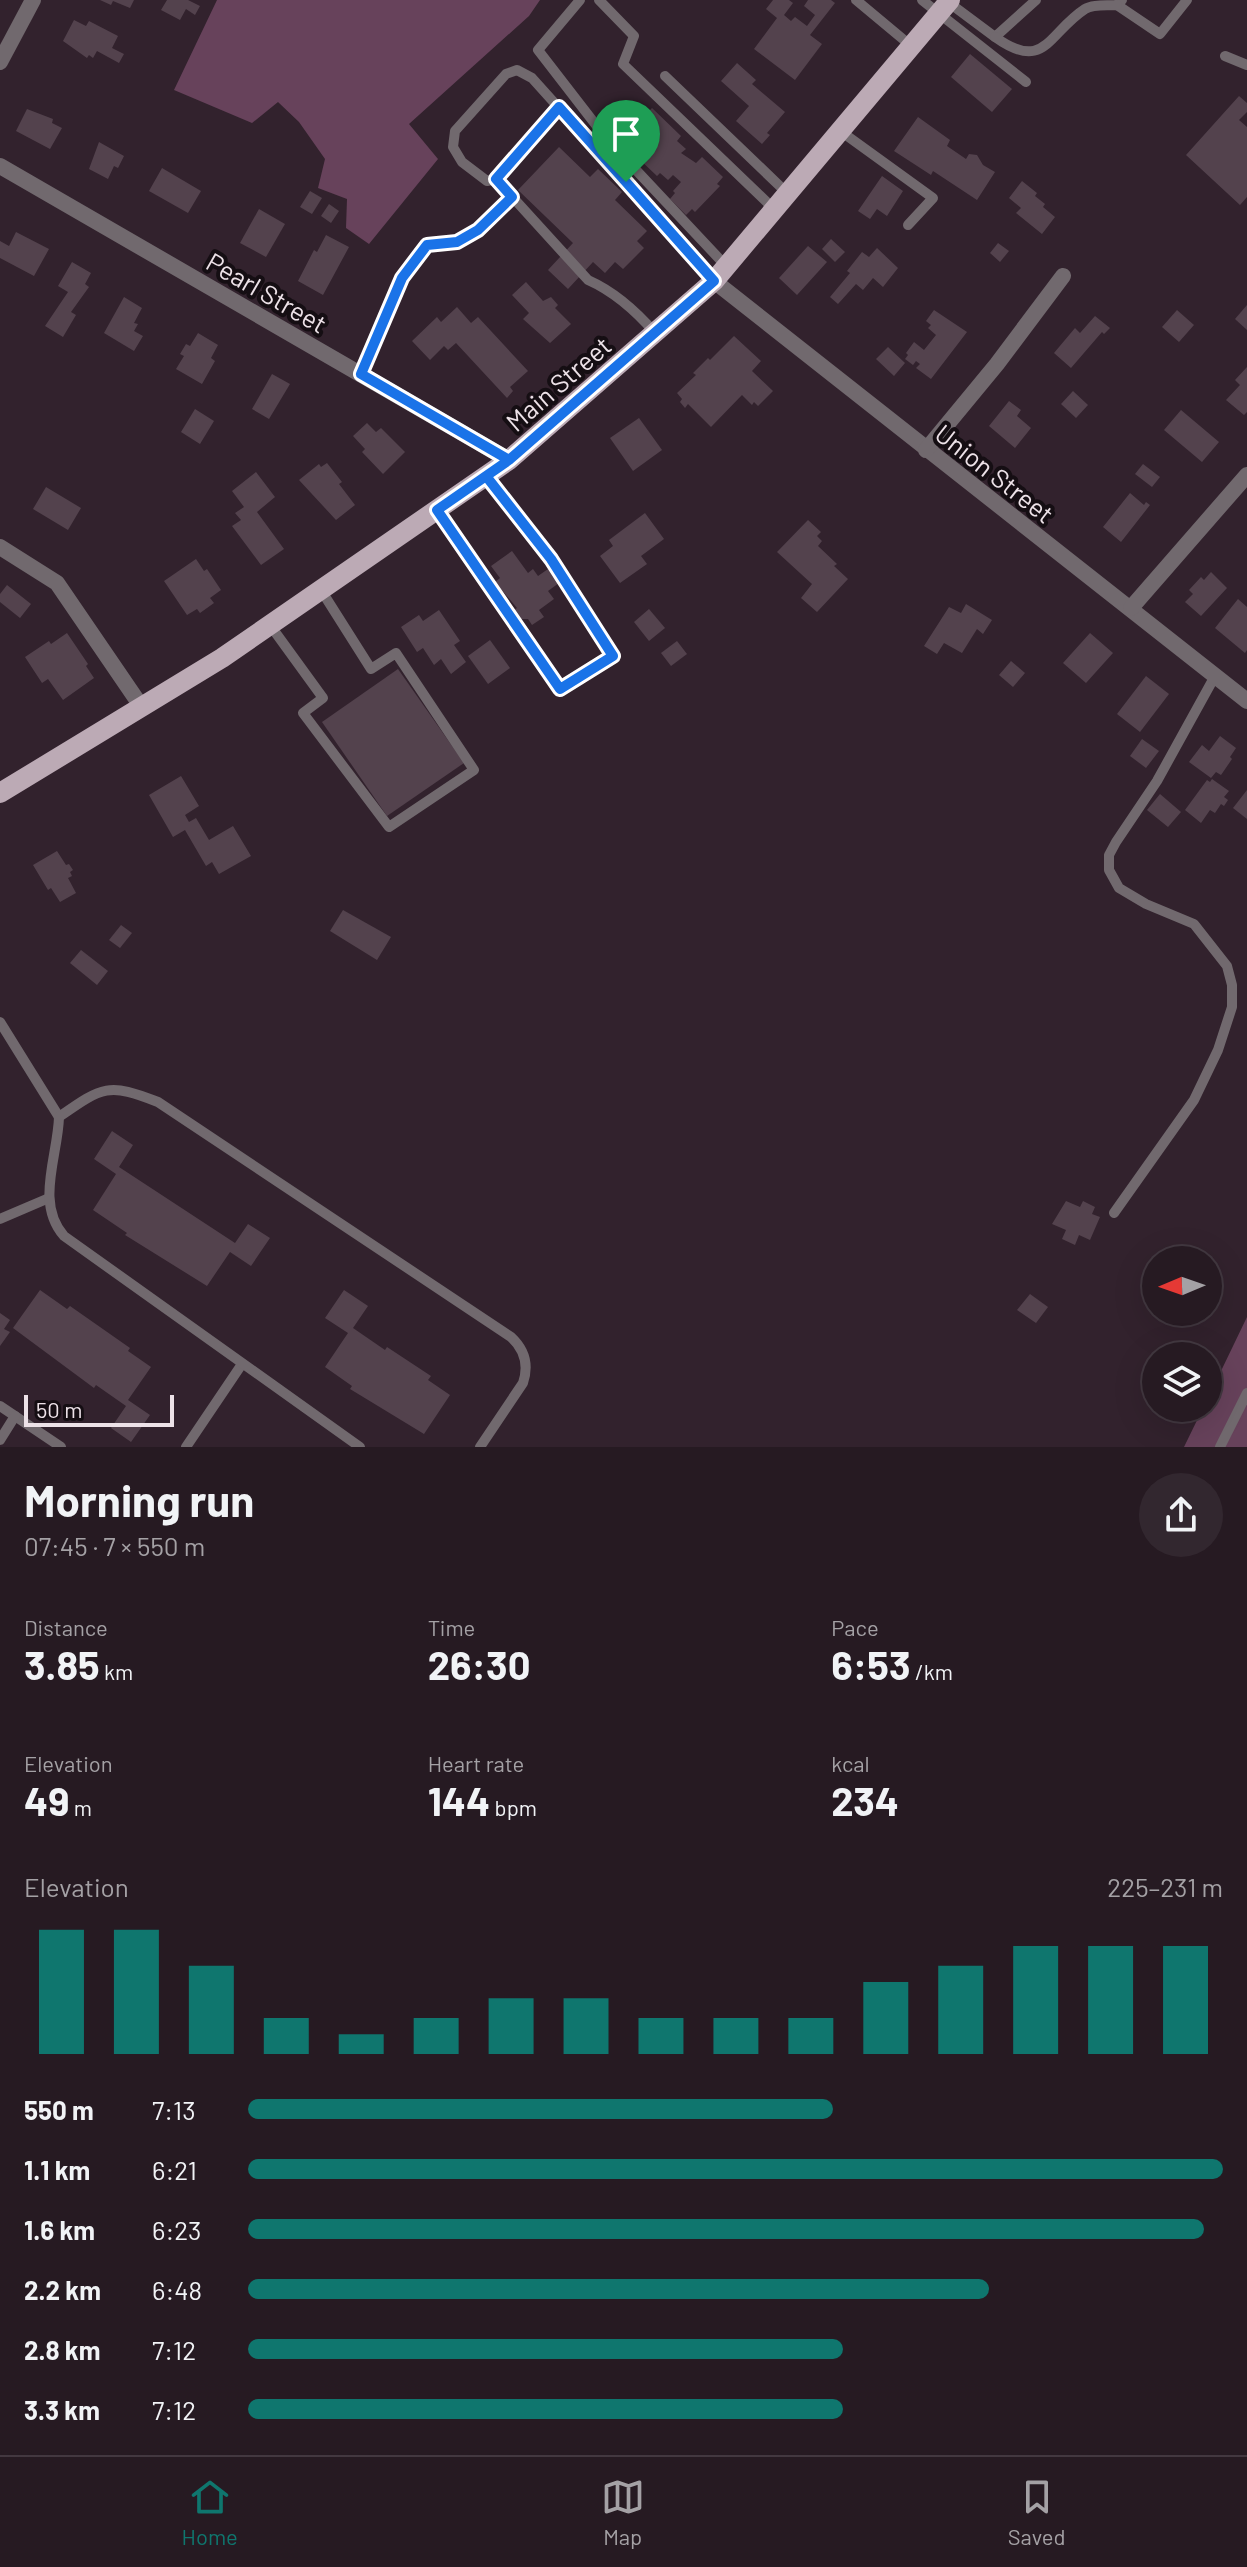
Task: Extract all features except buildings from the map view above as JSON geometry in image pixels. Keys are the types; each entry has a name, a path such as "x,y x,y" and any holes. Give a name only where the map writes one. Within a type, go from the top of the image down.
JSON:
{"main road":[{"name":"Main Street","path":"1,791 222,658 509,460 720,274 910,45 939,4"}],"street":[{"path":"0,62 33,0"},
{"name":"Pearl Street","path":"0,166 509,460"},
{"name":"Union Street","path":"720,274 926,450 1247,701"},
{"path":"926,450 997,364 1063,276"},
{"path":"1131,608 1247,475"},
{"path":"0,547 57,583 141,706"}],"lane":[{"path":"580,0 538,50 606,138 720,274"},
{"path":"599,0 634,36 623,64 774,209"},
{"path":"856,0 910,45"},
{"path":"995,37 1036,0"},
{"path":"939,4 1024,53 1040,49 1088,6 1119,3 1160,34 1187,0"},
{"path":"939,4 1026,82"},
{"path":"1225,56 1247,65"},
{"path":"559,107 496,179 487,181 462,162 453,147 455,131 506,74 517,70 532,78 720,274"},
{"path":"665,76 787,193"},
{"path":"839,130 933,198 908,225"},
{"path":"496,179 588,280 602,286 639,313 655,333"},
{"path":"361,374 402,278 427,245 457,242 478,230 512,197"},
{"path":"437,510 560,689 613,656 551,559 486,476"},
{"path":"270,625 323,698 303,713 389,827 474,770 396,653 371,669 321,590"},
{"path":"1114,1213 1194,1100 1218,1050 1232,1007 1232,985 1227,966 1194,924 1146,904 1119,888 1109,870 1109,855 1116,842 1157,781 1215,676"},
{"path":"0,1022 59,1117 49,1198 52,1219 73,1245 360,1447"},
{"path":"59,1117 91,1095 107,1089 124,1090 158,1102 511,1337 522,1351 526,1375 480,1447"},
{"path":"0,1219 49,1198"},
{"path":"186,1447 242,1364"},
{"path":"1220,1447 1247,1393"},
{"path":"0,1406 61,1447"},
{"path":"0,1440 15,1416"}],"shaded area":[{"path":"217,0 540,0 529,16 409,124 438,159 369,244 346,228 347,199 318,188 325,159 299,122 278,102 252,123 174,90"},
{"path":"1247,1317 1247,1447 1184,1447 1196,1422 1222,1422 1222,1369"}],"route":[{"path":"626,182 559,107 496,179 512,197 478,230 457,242 427,245 402,278 361,374 509,460 437,510 560,689 613,656 551,559 486,476 509,460 714,281 626,182"}]}
